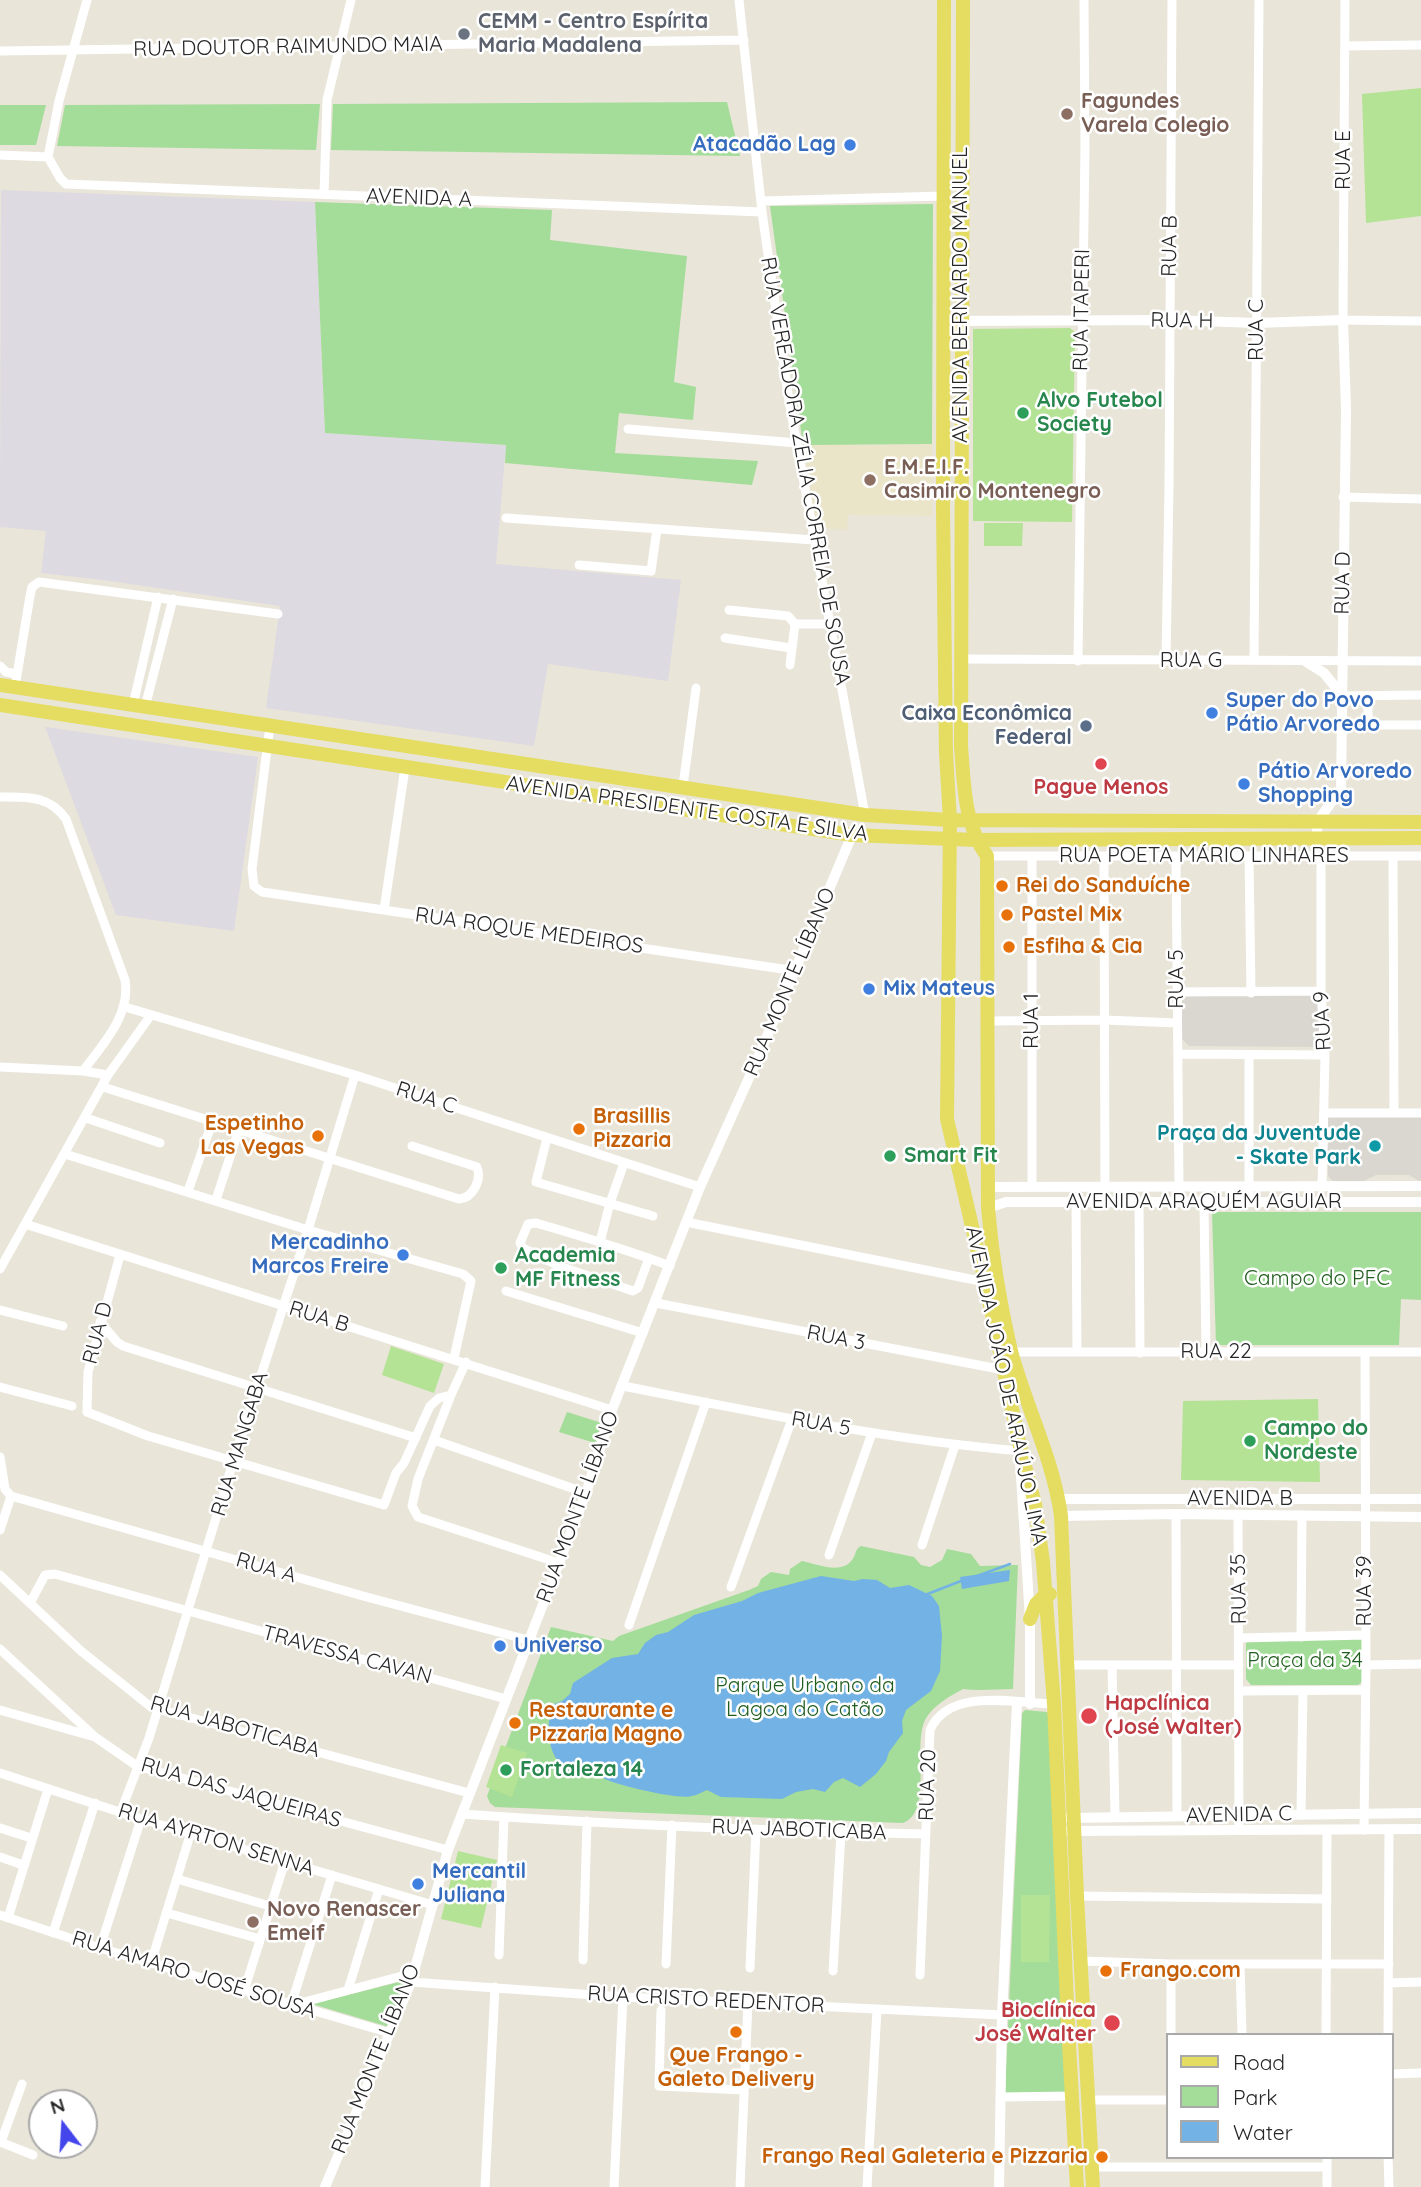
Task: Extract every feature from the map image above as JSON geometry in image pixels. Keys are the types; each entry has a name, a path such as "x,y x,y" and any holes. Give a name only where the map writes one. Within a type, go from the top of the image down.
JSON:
{"main road":[{"name":"AVENIDA BERNARDO MANUEL","path":"944,0 943,321 946,734 950,839"},
{"name":"AVENIDA BERNARDO MANUEL","path":"963,0 961,746 964,789 975,840"},
{"name":"AVENIDA PRESIDENTE COSTA E SILVA","path":"0,685 16,680 139,706 865,815 950,820 1421,822"},
{"name":"AVENIDA PRESIDENTE COSTA E SILVA","path":"0,705 852,835 975,840 1421,838"},
{"path":"513,784 516,762"},
{"path":"723,816 749,810 751,802 741,795"},
{"path":"773,823 767,817 769,807 775,803 787,802"},
{"name":"AVENIDA JOÃO DE ARAÚJO LIMA","path":"950,839 947,1119 985,1282 1010,1362 1053,1473 1061,1516 1077,1896 1093,2187"},
{"path":"975,840 987,856"},
{"name":"AVENIDA JOÃO DE ARAÚJO LIMA","path":"987,856 988,1208 1021,1451 1035,1504 1043,1562 1054,1704 1077,2187"},
{"path":"1043,1562 1051,1570 1064,1562"},
{"path":"1030,1619 1036,1604 1045,1595 1054,1594 1065,1598"}],"street":[{"path":"0,155 48,157 59,101 87,0"},
{"path":"324,194 325,122 339,46 351,0"},
{"name":"RUA VEREADORA ZÉLIA CORREIA DE SOUSA","path":"740,0 762,212 797,443 865,815"},
{"name":"RUA ITAPERI","path":"1078,661 1084,0"},
{"name":"RUA B","path":"1166,661 1171,0"},
{"name":"RUA C","path":"1254,660 1259,0"},
{"name":"RUA E","path":"1343,320 1345,0"},
{"name":"RUA DOUTOR RAIMUNDO MAIA","path":"0,51 744,40"},
{"path":"1345,46 1421,46"},
{"name":"AVENIDA A","path":"48,157 66,184 762,212"},
{"path":"761,201 943,196"},
{"name":"RUA D","path":"1317,822 1340,789 1346,409 1343,320"},
{"name":"RUA H","path":"943,321 1421,321"},
{"path":"628,429 797,443"},
{"path":"1343,497 1421,499"},
{"path":"506,518 814,540"},
{"path":"579,565 651,571 657,529"},
{"path":"0,666 16,680 32,587 39,582 278,614"},
{"path":"139,706 158,597"},
{"path":"139,706 173,599"},
{"path":"729,610 788,616 795,624 830,624"},
{"path":"790,665 795,624"},
{"path":"725,638 791,648"},
{"name":"RUA G","path":"962,659 1421,661"},
{"path":"1305,661 1331,679 1342,696 1421,695"},
{"path":"683,786 696,688"},
{"path":"1368,696 1368,719 1373,725 1421,725"},
{"path":"267,746 270,725"},
{"name":"RUA ROQUE MEDEIROS","path":"267,746 252,869 254,886 262,892 796,971"},
{"path":"384,910 405,768"},
{"path":"0,797 45,799 58,807 66,819 125,980 128,995 125,1007 108,1038 83,1071"},
{"path":"1317,822 1317,838"},
{"name":"RUA MONTE LÍBANO","path":"325,2187 412,1977 448,1850 586,1493 612,1410 700,1187 796,971 852,835"},
{"name":"RUA POETA MÁRIO LINHARES","path":"987,856 1421,856"},
{"name":"RUA 1","path":"1032,856 1032,1186"},
{"path":"1104,856 1105,1201"},
{"name":"RUA 5","path":"1176,856 1179,1186"},
{"path":"1249,856 1251,993"},
{"name":"RUA 9","path":"1321,856 1321,992 1325,1055 1322,1187"},
{"path":"1393,856 1394,1112"},
{"path":"1177,992 1321,992"},
{"name":"RUA C","path":"125,1007 355,1075 700,1187"},
{"path":"0,1269 108,1075 151,1015"},
{"path":"989,1021 1104,1020 1177,1023"},
{"path":"1179,1054 1325,1055"},
{"path":"1249,1055 1249,1202"},
{"path":"0,1067 83,1071 108,1075"},
{"name":"RUA MANGABA","path":"121,1811 158,1708 355,1075"},
{"path":"103,1087 458,1199 467,1198 472,1193 479,1173 477,1167 412,1146"},
{"path":"1325,1113 1421,1113"},
{"path":"86,1118 160,1143"},
{"path":"188,1191 213,1120"},
{"path":"216,1200 239,1129"},
{"path":"547,1138 536,1182 653,1216"},
{"path":"65,1154 308,1230 463,1274 471,1281 471,1287 454,1358"},
{"path":"600,1241 624,1163"},
{"name":"AVENIDA ARAQUÉM AGUIAR","path":"988,1186 1421,1186"},
{"path":"1393,1186 1393,1202"},
{"name":"AVENIDA ARAQUÉM AGUIAR","path":"988,1208 1006,1202 1421,1202"},
{"path":"1076,1202 1077,1351"},
{"path":"1139,1202 1140,1353"},
{"path":"1204,1202 1206,1351"},
{"path":"687,1222 985,1282"},
{"path":"649,1258 638,1288 633,1291 559,1266 523,1248 520,1243 526,1226 536,1223 600,1241 649,1258 670,1266"},
{"name":"RUA B","path":"26,1224 612,1410"},
{"name":"RUA D","path":"120,1255 86,1380 87,1412 148,1436 233,1462"},
{"path":"506,1291 643,1333"},
{"name":"RUA 3","path":"656,1303 1010,1362"},
{"path":"0,1310 63,1326"},
{"path":"100,1322 123,1346 256,1390 416,1438"},
{"name":"RUA 22","path":"1010,1362 1077,1351 1421,1352"},
{"name":"RUA 39","path":"1364,1352 1364,1830"},
{"path":"467,1362 418,1479 412,1506 418,1517 559,1563"},
{"name":"RUA 5","path":"623,1386 872,1433 1021,1451"},
{"path":"0,1387 72,1406"},
{"path":"233,1462 384,1505 396,1473 404,1463 430,1406 439,1398 451,1395"},
{"path":"629,1625 706,1402"},
{"path":"731,1587 792,1419"},
{"path":"829,1555 872,1433"},
{"path":"434,1440 586,1493"},
{"path":"922,1545 955,1445"},
{"path":"1021,1451 1020,1484 1030,1619 1030,1704"},
{"path":"0,1457 9,1493 0,1530"},
{"name":"RUA A","path":"9,1493 363,1596 528,1640"},
{"name":"AVENIDA B","path":"1058,1499 1421,1499"},
{"path":"1176,1514 1177,1816"},
{"name":"AVENIDA B","path":"1061,1516 1176,1514 1421,1517"},
{"name":"RUA 35","path":"1238,1515 1239,1830"},
{"path":"1301,1637 1302,1515"},
{"name":"TRAVESSA CAVAN","path":"30,1603 45,1576 55,1574 506,1699"},
{"name":"RUA JABOTICABA","path":"0,1575 127,1690 151,1707 469,1793"},
{"path":"1240,1638 1365,1635"},
{"path":"0,1649 95,1737"},
{"path":"1366,1665 1421,1664"},
{"path":"1067,1665 1240,1665"},
{"path":"1112,1665 1115,1816"},
{"path":"1240,1691 1365,1690"},
{"path":"1301,1814 1303,1691"},
{"name":"RUA 20","path":"920,1975 930,1730 934,1721 943,1712 966,1702 1054,1704"},
{"path":"999,2187 1002,2015 1017,1703"},
{"name":"RUA DAS JAQUEIRAS","path":"0,1710 95,1737 137,1766 448,1850"},
{"name":"RUA AYRTON SENNA","path":"0,1773 141,1819 433,1905"},
{"path":"4,1917 48,1788"},
{"path":"53,1933 94,1803"},
{"name":"AVENIDA C","path":"1074,1824 1115,1816 1421,1813"},
{"name":"RUA JABOTICABA","path":"462,1814 841,1833 926,1834"},
{"path":"499,1955 504,1817"},
{"path":"100,1948 141,1819"},
{"path":"583,1960 587,1821"},
{"path":"666,1964 672,1825"},
{"name":"AVENIDA C","path":"1058,1825 1327,1831 1421,1829"},
{"path":"0,1828 32,1838"},
{"path":"750,1968 756,1829"},
{"path":"1388,2033 1389,1829"},
{"path":"1326,2033 1327,1831"},
{"path":"151,1963 191,1832"},
{"path":"834,1971 841,1833"},
{"path":"0,1857 23,1865"},
{"path":"244,1991 285,1861"},
{"path":"291,2005 332,1875"},
{"path":"177,1879 270,1906"},
{"path":"348,1990 379,1889"},
{"path":"1077,1896 1327,1899"},
{"path":"167,1913 260,1939"},
{"name":"RUA AMARO JOSÉ SOUSA","path":"4,1917 244,1991 390,2032"},
{"path":"1081,1961 1326,1966 1389,1964"},
{"path":"1171,1964 1171,2033"},
{"path":"1240,1965 1242,2033"},
{"name":"RUA CRISTO REDENTOR","path":"291,2005 412,1977 495,1987 623,1997 1002,2015"},
{"path":"1388,1983 1421,1982"},
{"path":"485,2187 495,1987"},
{"path":"614,2187 623,1997"},
{"path":"740,2187 748,2001"},
{"path":"867,2187 877,2009"},
{"path":"661,2010 659,2086 744,2090"},
{"path":"1393,2074 1421,2073"},
{"path":"22,2084 1,2142 28,2153"},
{"path":"999,2097 1072,2096"},
{"path":"1088,2100 1166,2099"},
{"path":"1388,2159 1389,2187"},
{"path":"1093,2167 1327,2162 1327,2187"}],"shaded area":[{"path":"1,190 315,202 325,433 506,445 496,564 681,580 668,681 548,664 534,746 266,708 280,606 41,573 46,531 0,527"},
{"name":"E.M.E.I.F. Casimiro Montenegro","path":"932,444 932,516 848,515 847,530 817,528 803,445"},
{"path":"45,727 258,757 234,931 116,915"},
{"path":"1315,994 1320,998 1321,1041 1314,1047 1189,1046 1182,1039 1181,1001 1187,995"},
{"name":"Praça da Juventude - Skate Park","path":"1335,1115 1421,1115 1421,1182 1409,1175 1376,1175 1362,1182 1333,1181 1328,1176 1328,1118"}],"green space":[{"path":"1421,88 1421,216 1366,223 1362,94"},
{"path":"727,102 740,156 331,150 333,104"},
{"path":"320,104 316,150 57,146 65,105"},
{"path":"0,105 46,105 36,145 0,145"},
{"path":"315,202 552,210 550,240 687,256 674,382 696,387 693,420 619,413 615,453 758,461 752,485 505,463 506,445 325,433"},
{"path":"933,204 932,444 803,445 770,206"},
{"name":"Alvo Futebol Society","path":"1070,328 1075,332 1072,522 973,521 973,329"},
{"path":"984,523 1023,523 1022,546 984,546"},
{"name":"Campo do PFC","path":"1212,1212 1421,1212 1421,1300 1401,1299 1399,1345 1216,1345"},
{"path":"391,1346 444,1364 434,1393 382,1375"},
{"name":"Campo do Nordeste","path":"1318,1399 1320,1482 1181,1480 1183,1401"},
{"path":"567,1412 602,1423 595,1443 559,1432"},
{"name":"Parque Urbano da Lagoa do Catão","path":"861,1546 914,1557 921,1565 930,1567 942,1560 947,1549 971,1554 980,1566 1018,1565 1013,1689 963,1689 932,1710 925,1720 922,1732 918,1806 912,1816 903,1823 495,1807 490,1803 487,1796 551,1627 613,1641 619,1636 749,1590 758,1586 761,1579 771,1572 789,1575 790,1569 802,1561 842,1567 852,1560"},
{"name":"Praça da 34","path":"1360,1637 1364,1641 1365,1680 1358,1685 1251,1685 1246,1679 1246,1643 1250,1638"},
{"path":"1025,1710 1049,1714 1067,2090 1063,2095 1008,2096 1005,2093 1022,1713"},
{"name":"Fortaleza 14","path":"501,1745 527,1753 512,1797 486,1787"},
{"path":"458,1851 497,1860 481,1928 441,1919"},
{"path":"1021,1895 1050,1895 1049,1962 1021,1962"},
{"path":"407,1980 389,2027 312,2004"}],"water":[{"path":"1010,1570 1009,1581 962,1589 960,1577"},
{"name":"Parque Urbano da Lagoa do Catão","path":"821,1576 854,1581 877,1580 890,1588 909,1585 932,1596 939,1606 942,1636 940,1671 931,1691 906,1710 902,1721 903,1733 889,1752 886,1761 876,1774 860,1787 843,1778 834,1782 825,1792 813,1789 796,1792 782,1799 721,1797 707,1790 685,1797 614,1783 586,1769 563,1765 558,1761 550,1742 550,1712 552,1705 570,1694 573,1683 612,1658 638,1654 645,1643 656,1635 668,1632 694,1615 742,1601 758,1593"}],"waterway":[{"path":"977,1576 1010,1564"},
{"path":"925,1595 961,1581"}],"place":[{"name":"CEMM - Centro Espírita Maria Madalena","path":"464,34"},
{"name":"Fagundes Varela Colegio","path":"1067,114"},
{"name":"Atacadão Lag","path":"850,145"},
{"name":"Alvo Futebol Society","path":"1023,413"},
{"name":"E.M.E.I.F. Casimiro Montenegro","path":"870,480"},
{"name":"Super do Povo Pátio Arvoredo","path":"1212,713"},
{"name":"Caixa Econômica Federal","path":"1086,726"},
{"name":"Pague Menos","path":"1101,764"},
{"name":"Pátio Arvoredo Shopping","path":"1244,784"},
{"name":"Rei do Sanduíche","path":"1002,886"},
{"name":"Pastel Mix","path":"1007,915"},
{"name":"Esfiha & Cia","path":"1009,947"},
{"name":"Mix Mateus","path":"869,989"},
{"name":"Brasillis Pizzaria","path":"579,1129"},
{"name":"Espetinho Las Vegas","path":"318,1136"},
{"name":"Praça da Juventude - Skate Park","path":"1375,1146"},
{"name":"Smart Fit","path":"890,1156"},
{"name":"Mercadinho Marcos Freire","path":"403,1255"},
{"name":"Academia MF Fitness","path":"501,1268"},
{"name":"Campo do Nordeste","path":"1250,1441"},
{"name":"Universo","path":"500,1646"},
{"name":"Hapclínica (José Walter)","path":"1089,1716"},
{"name":"Restaurante e Pizzaria Magno","path":"515,1723"},
{"name":"Fortaleza 14","path":"506,1770"},
{"name":"Mercantil Juliana","path":"418,1884"},
{"name":"Novo Renascer Emeif","path":"253,1922"},
{"name":"Frango.com","path":"1106,1971"},
{"name":"Bioclínica José Walter","path":"1112,2023"},
{"name":"Que Frango - Galeto Delivery","path":"736,2032"},
{"name":"Frango Real Galeteria e Pizzaria","path":"1102,2157"}]}
